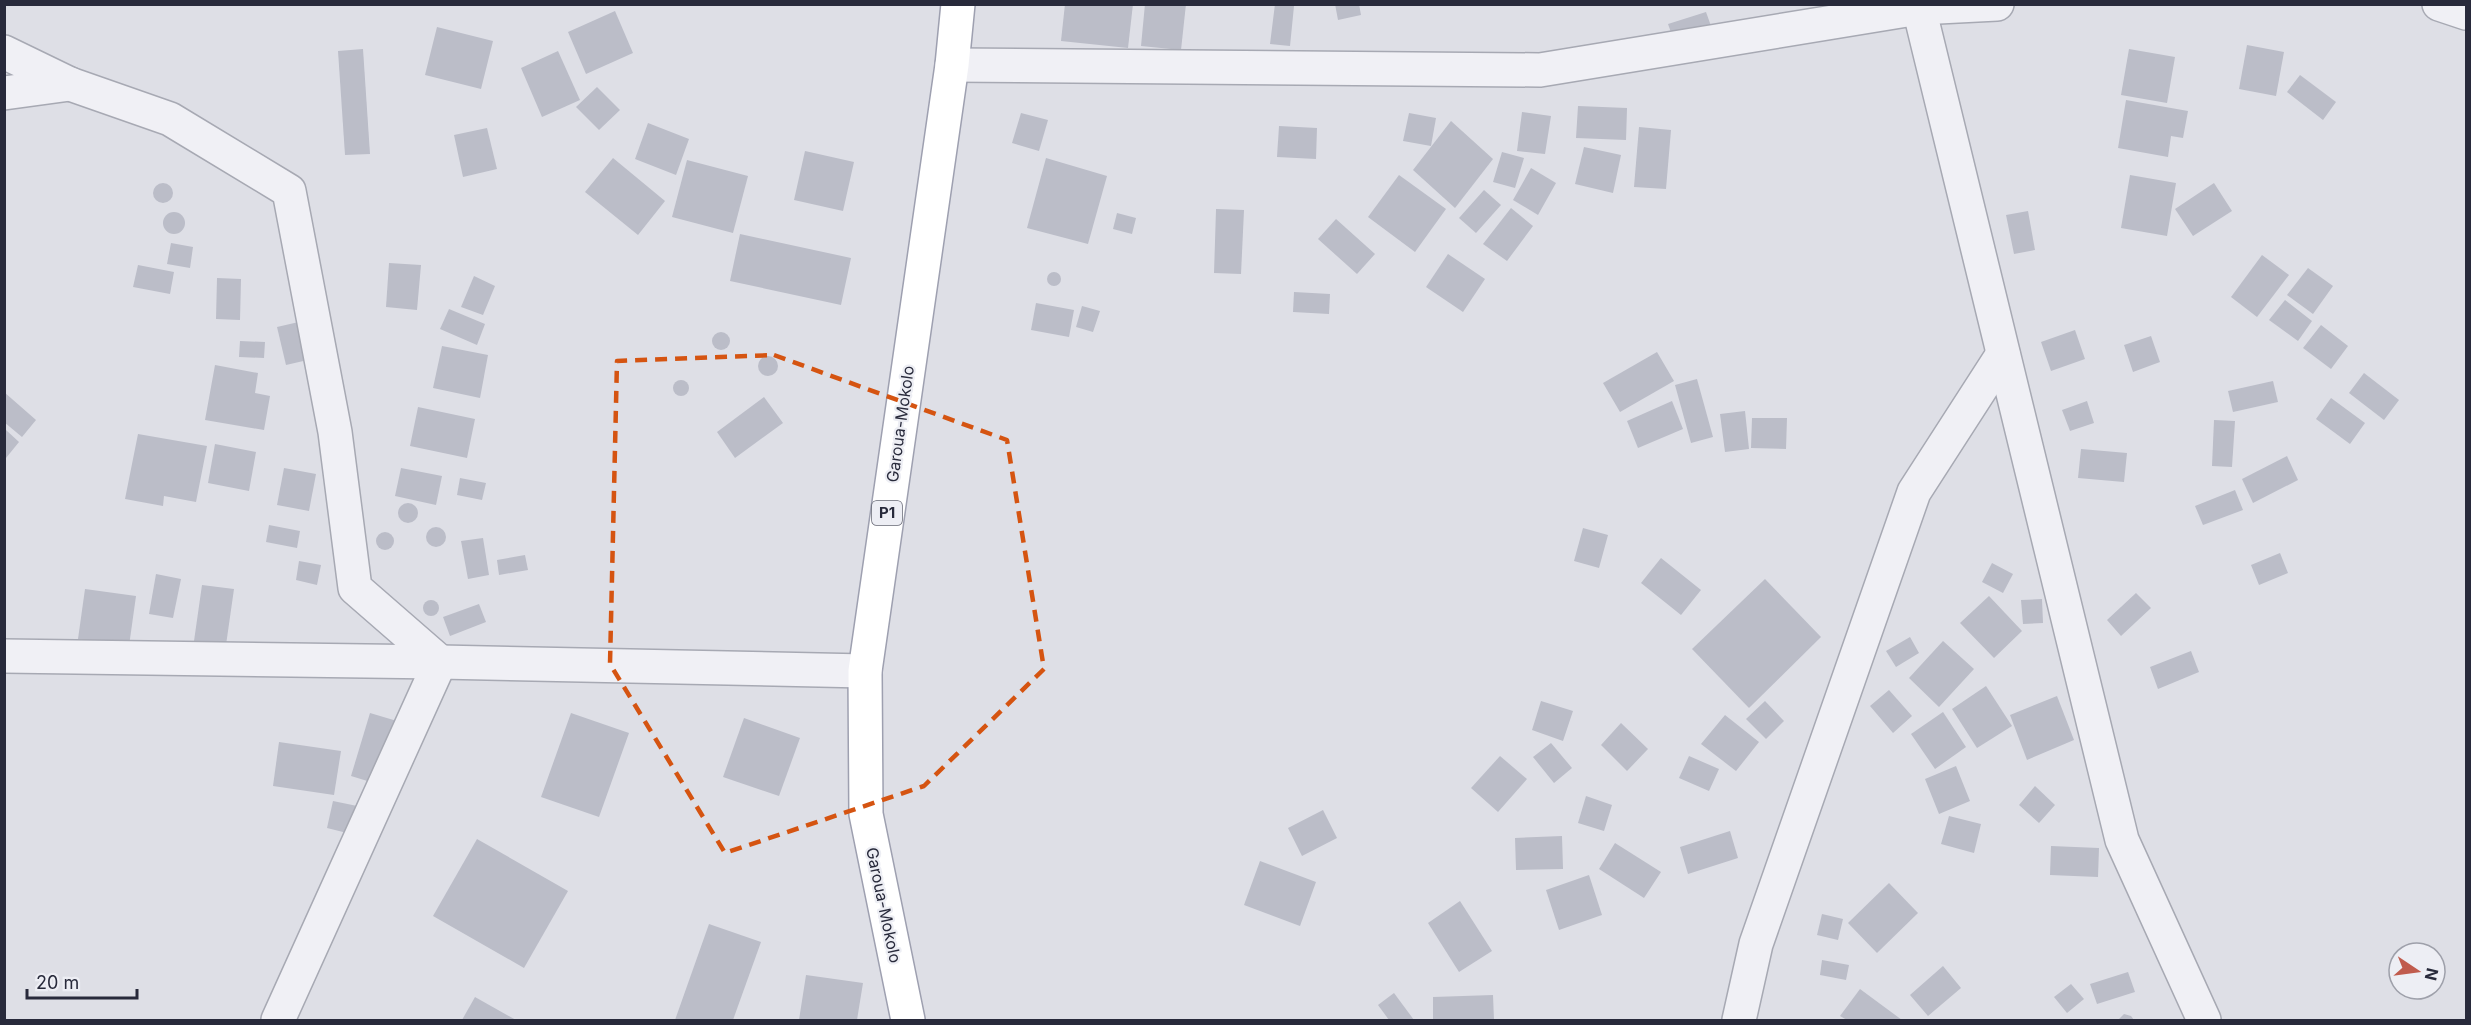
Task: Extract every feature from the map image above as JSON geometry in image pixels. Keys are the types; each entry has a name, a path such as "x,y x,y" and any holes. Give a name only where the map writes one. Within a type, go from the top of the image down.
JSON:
{"main road":[{"name":"Garoua-Mokolo","path":"908,1020 866,814 865,671 952,65 958,4"}],"street":[{"path":"952,65 1540,70 1919,6 1997,4"},
{"path":"2439,4 2466,13"},
{"path":"1919,6 2122,840 2204,1020"},
{"path":"4,52 70,84 170,119 289,191 335,432 355,588 440,662"},
{"path":"4,93 70,84"},
{"path":"1739,1020 1755,944 1914,492 2003,354"},
{"path":"4,656 865,671"},
{"path":"278,1020 440,662"}],"highlighted area":[{"path":"774,355 1007,440 1044,669 924,786 725,853 610,664 617,361"}],"building":[{"path":"1065,4 1133,4 1128,48 1061,41"},
{"path":"1145,4 1186,4 1181,50 1141,46"},
{"path":"1275,4 1294,6 1290,46 1270,44"},
{"path":"1335,4 1359,4 1361,15 1338,20"},
{"path":"615,11 633,53 586,74 568,32"},
{"path":"1706,12 1711,26 1673,38 1668,24"},
{"path":"437,27 493,41 481,89 425,75"},
{"path":"2247,45 2284,52 2276,96 2239,89"},
{"path":"363,49 370,154 345,155 338,51"},
{"path":"2129,49 2175,57 2167,103 2121,95"},
{"path":"558,51 580,100 542,117 521,68"},
{"path":"2300,75 2336,102 2323,120 2287,92"},
{"path":"597,87 620,110 599,130 576,107"},
{"path":"2126,100 2188,111 2183,138 2171,136 2168,157 2118,148"},
{"path":"1578,106 1627,108 1626,140 1576,138"},
{"path":"1522,112 1551,116 1545,154 1517,151"},
{"path":"1021,113 1048,120 1039,151 1012,143"},
{"path":"1409,113 1436,118 1431,146 1403,141"},
{"path":"1451,121 1493,159 1455,208 1413,170"},
{"path":"648,123 689,139 676,175 635,159"},
{"path":"1279,126 1317,128 1316,159 1277,157"},
{"path":"1639,127 1671,130 1666,189 1634,187"},
{"path":"487,128 497,169 463,177 454,135"},
{"path":"1584,147 1621,155 1613,193 1575,184"},
{"path":"805,151 854,162 843,211 794,200"},
{"path":"1502,152 1524,158 1515,188 1493,182"},
{"path":"613,158 665,201 638,235 585,192"},
{"path":"1046,158 1107,176 1088,244 1027,228"},
{"path":"687,160 748,176 733,233 672,217"},
{"path":"1531,168 1556,183 1538,215 1513,200"},
{"path":"1399,175 1446,209 1415,252 1368,217"},
{"path":"2130,175 2176,183 2167,236 2121,228"},
{"path":"159,183 167,183 173,189 173,197 167,203 159,203 153,197 153,189"},
{"path":"2214,183 2232,211 2193,236 2175,209"},
{"path":"1484,190 1501,205 1476,233 1459,218"},
{"path":"1511,208 1533,226 1507,261 1483,244"},
{"path":"1216,209 1244,210 1241,274 1214,273"},
{"path":"2028,211 2035,250 2014,254 2006,215"},
{"path":"174,212 182,215 185,223 182,231 174,234 166,231 163,223 166,215"},
{"path":"1117,213 1136,218 1132,234 1113,229"},
{"path":"1336,219 1375,254 1357,274 1318,239"},
{"path":"740,234 851,258 841,305 730,281"},
{"path":"171,243 193,247 190,268 167,264"},
{"path":"1448,254 1485,279 1463,312 1426,287"},
{"path":"2262,255 2289,275 2257,317 2231,297"},
{"path":"389,263 421,265 417,310 386,307"},
{"path":"138,265 174,272 170,294 133,287"},
{"path":"2308,268 2333,286 2313,314 2287,295"},
{"path":"1051,272 1057,272 1061,279 1057,286 1051,286 1047,282 1047,276"},
{"path":"474,276 495,286 483,315 461,307"},
{"path":"217,278 241,279 240,320 216,319"},
{"path":"1294,292 1330,294 1329,314 1293,312"},
{"path":"2285,300 2312,321 2298,341 2269,320"},
{"path":"1036,303 1074,310 1069,337 1031,330"},
{"path":"1082,306 1100,311 1093,332 1076,327"},
{"path":"449,309 485,324 477,345 440,329"},
{"path":"303,321 312,359 286,365 277,327"},
{"path":"2321,325 2348,346 2331,369 2303,348"},
{"path":"2075,330 2085,359 2051,371 2041,342"},
{"path":"721,332 727,335 730,341 727,347 721,350 715,347 712,341 715,335"},
{"path":"2151,336 2160,362 2133,372 2124,345"},
{"path":"240,341 265,342 264,358 239,357"},
{"path":"442,346 488,355 480,398 433,388"},
{"path":"1657,352 1674,381 1620,412 1603,383"},
{"path":"768,356 775,359 778,366 775,373 768,376 761,373 758,366 761,359"},
{"path":"215,365 258,373 255,393 270,396 264,430 205,420"},
{"path":"2364,373 2399,400 2384,420 2349,393"},
{"path":"1697,379 1713,437 1691,443 1675,385"},
{"path":"681,380 689,388 681,396 673,388"},
{"path":"2273,381 2278,402 2233,412 2228,391"},
{"path":"4,392 36,420 22,437 4,422"},
{"path":"764,397 783,423 735,458 717,432"},
{"path":"2331,398 2365,423 2350,444 2316,419"},
{"path":"1672,401 1683,429 1638,448 1627,421"},
{"path":"2087,401 2094,423 2070,431 2062,410"},
{"path":"418,407 475,419 467,458 410,446"},
{"path":"1745,411 1749,449 1725,452 1720,414"},
{"path":"1752,418 1787,418 1786,449 1751,448"},
{"path":"2214,420 2235,421 2232,467 2212,466"},
{"path":"6,430 19,442 6,458 4,432"},
{"path":"138,434 207,446 196,502 164,496 163,506 125,499"},
{"path":"215,444 256,452 249,491 208,483"},
{"path":"2081,449 2127,453 2124,482 2078,478"},
{"path":"2287,456 2298,480 2253,503 2242,479"},
{"path":"284,468 316,474 309,511 277,505"},
{"path":"401,468 442,476 436,505 395,496"},
{"path":"460,478 486,483 482,500 457,495"},
{"path":"2235,490 2243,510 2203,525 2195,506"},
{"path":"404,503 412,503 418,509 418,517 412,523 404,523 398,517 398,509"},
{"path":"269,525 300,531 297,548 266,542"},
{"path":"436,527 443,530 446,537 443,544 436,547 429,544 426,537 429,530"},
{"path":"1583,528 1608,535 1599,568 1574,561"},
{"path":"385,532 391,535 394,541 391,547 385,550 379,547 376,541 379,535"},
{"path":"483,538 489,575 468,579 461,541"},
{"path":"2280,553 2288,573 2259,585 2251,565"},
{"path":"525,555 528,570 499,575 497,560"},
{"path":"1661,558 1701,590 1681,615 1641,583"},
{"path":"299,561 321,565 317,585 296,580"},
{"path":"1992,563 2013,574 2003,593 1982,582"},
{"path":"156,574 181,579 173,618 149,614"},
{"path":"1765,579 1821,637 1749,708 1692,649"},
{"path":"202,585 234,589 226,645 194,641"},
{"path":"85,589 136,596 129,646 78,639"},
{"path":"2136,593 2151,608 2121,636 2107,620"},
{"path":"1989,596 2022,631 1994,658 1960,623"},
{"path":"2042,599 2043,623 2023,624 2021,600"},
{"path":"431,600 437,602 439,608 437,614 431,616 425,614 423,608 425,602"},
{"path":"479,604 486,622 450,636 443,617"},
{"path":"1910,637 1919,653 1896,667 1886,651"},
{"path":"1943,641 1974,669 1939,707 1909,678"},
{"path":"2191,651 2199,672 2158,689 2150,667"},
{"path":"1986,686 2012,726 1977,748 1952,709"},
{"path":"1889,690 1912,716 1893,733 1870,706"},
{"path":"2057,696 2074,740 2027,760 2010,715"},
{"path":"1541,701 1573,711 1563,741 1532,730"},
{"path":"1765,701 1784,721 1766,739 1746,719"},
{"path":"1943,712 1966,747 1935,769 1911,734"},
{"path":"370,713 407,724 387,787 351,776"},
{"path":"571,713 629,733 599,817 541,797"},
{"path":"1725,715 1759,742 1736,771 1701,744"},
{"path":"744,718 800,738 779,796 723,777"},
{"path":"1621,723 1648,749 1627,771 1601,745"},
{"path":"279,742 341,751 334,795 273,786"},
{"path":"1551,743 1572,768 1554,783 1533,757"},
{"path":"1500,756 1527,779 1498,812 1471,788"},
{"path":"1689,756 1719,769 1709,791 1679,778"},
{"path":"1956,766 1970,801 1939,814 1925,779"},
{"path":"2035,786 2055,805 2039,823 2019,805"},
{"path":"1586,796 1612,805 1604,831 1578,823"},
{"path":"333,801 362,807 355,835 327,828"},
{"path":"1323,810 1337,838 1302,856 1288,828"},
{"path":"1949,816 1981,824 1974,853 1941,844"},
{"path":"1730,831 1738,858 1688,874 1680,847"},
{"path":"1562,836 1563,869 1516,870 1515,838"},
{"path":"477,839 568,891 524,968 433,916"},
{"path":"1615,843 1661,872 1644,898 1599,869"},
{"path":"2051,846 2099,848 2098,877 2050,875"},
{"path":"1260,861 1316,882 1300,926 1244,905"},
{"path":"1589,875 1602,915 1559,930 1546,890"},
{"path":"1889,883 1918,913 1877,953 1848,923"},
{"path":"1460,901 1492,951 1459,972 1428,923"},
{"path":"1822,914 1843,919 1838,940 1817,935"},
{"path":"709,924 761,942 733,1020 675,1020"},
{"path":"1822,960 1849,965 1846,980 1820,975"},
{"path":"1943,966 1961,988 1928,1016 1910,995"},
{"path":"2128,972 2135,992 2097,1004 2090,984"},
{"path":"806,975 863,983 857,1020 799,1020"},
{"path":"2071,984 2084,999 2067,1013 2054,997"},
{"path":"1860,989 1902,1020 1847,1020 1840,1016"},
{"path":"1394,993 1414,1020 1389,1020 1378,1005"},
{"path":"1493,995 1494,1020 1433,1020 1433,997"},
{"path":"475,997 516,1020 462,1020"},
{"path":"2124,1014 2131,1016 2134,1020 2118,1020"}]}
